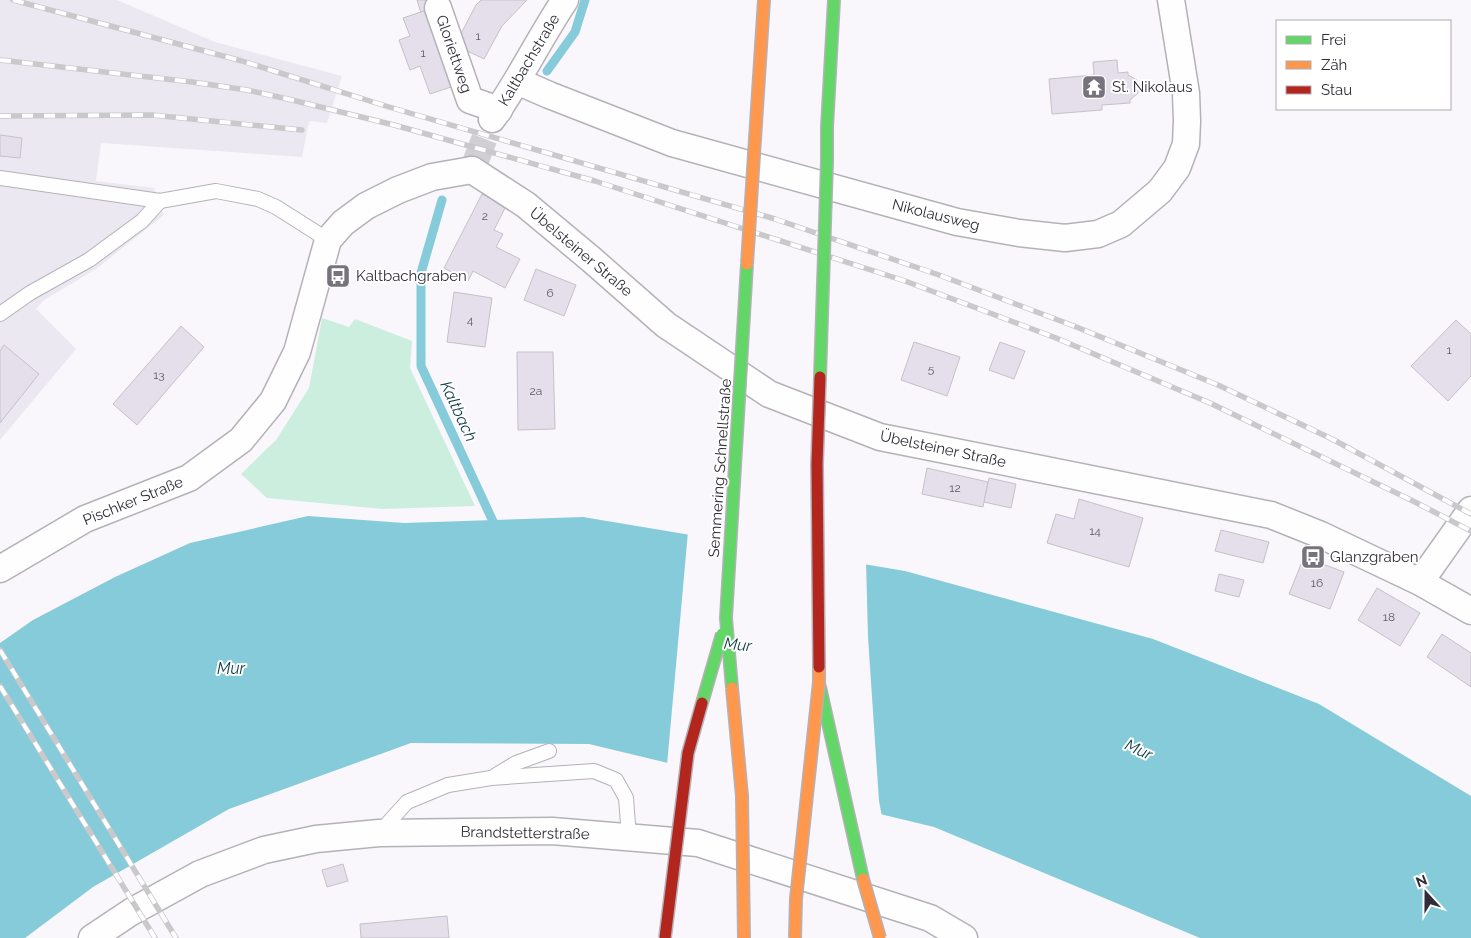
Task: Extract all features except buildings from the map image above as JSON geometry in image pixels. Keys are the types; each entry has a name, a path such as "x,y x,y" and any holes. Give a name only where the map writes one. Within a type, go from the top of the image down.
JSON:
{"highway":[{"name":"Semmering Schnellstraße","path":"744,938 742,796 726,618 764,0"},
{"path":"795,938 796,899 819,682 817,464 827,127 834,0"},
{"path":"665,938 688,753 726,618"},
{"path":"819,682 863,879 880,938"},
{"path":"863,879 864,928"}],"street":[{"name":"Kaltbachstraße","path":"496,114 565,0"},
{"name":"Nikolausweg","path":"517,81 672,143 957,222 1019,233 1065,238 1098,234 1121,224 1160,191 1177,168 1186,144 1188,121 1186,93 1171,0"},
{"name":"Gloriettweg","path":"438,8 470,100 496,114"},
{"name":"Pischker Straße","path":"0,569 85,519 188,478 241,440 273,401 297,352 328,240 343,223 366,206 398,190 432,177 473,167"},
{"name":"Übelsteiner Straße","path":"473,167 526,206 592,260 666,325 769,394 880,437 1270,515 1321,535 1420,582 1471,611"},
{"path":"1420,582 1471,510"},
{"name":"Brandstetterstraße","path":"92,938 131,912 200,874 264,850 316,839 379,833 552,831 698,843 930,918 964,938"}],"lane":[{"path":"0,178 160,201 216,191 258,199 276,207 328,240"},
{"path":"0,314 30,293 89,260 142,221 160,201"},
{"path":"491,778 516,763 549,751"},
{"path":"379,833 407,802 448,785 491,778 594,771 616,780 626,798 628,837"}],"shaded area":[{"path":"0,0 117,0 215,42 342,76 327,123 309,121 302,157 101,143 96,181 154,188 164,215 96,269 44,300 36,309 76,349 0,440"}],"green space":[{"path":"322,318 349,327 355,319 412,341 410,368 475,506 383,509 267,498 241,474 276,440 309,388"}],"water":[{"name":"Mur","path":"308,516 404,523 583,517 905,571 1153,639 1319,704 1471,796 1471,938 1200,938 934,827 589,744 411,743 229,809 93,887 25,938 0,938 0,643 33,620 115,577 190,543"}],"pier":[{"path":"688,532 866,561 868,637 879,801 882,817 667,765"}],"waterway":[{"name":"Kaltbach","path":"547,71 575,32 585,0"},
{"name":"Kaltbach","path":"442,200 421,273 421,366 497,530"}],"tunnel":[{"path":"475,163 492,119"}],"railway":[{"path":"13,0 242,61 389,107 775,219 939,275 1074,326 1218,385 1332,439 1471,514"},
{"path":"0,60 247,90 394,125 595,181 905,281 1056,338 1210,403 1471,531"},
{"path":"0,116 152,115 302,130"},
{"path":"0,650 176,938"},
{"path":"0,686 155,938"}],"traffic: fast":[{"path":"827,162 827,127 834,0"},
{"path":"820,377 827,162"},
{"path":"732,688 726,618 747,264"},
{"path":"702,703 722,634"},
{"path":"820,687 863,879"}],"traffic: slow":[{"path":"755,139 764,0"},
{"path":"747,264 755,139"},
{"path":"795,938 796,899 819,667"},
{"path":"732,688 742,796 744,938"},
{"path":"863,879 880,938"}],"traffic: jam":[{"path":"819,667 817,464 820,377"},
{"path":"665,938 688,753 702,703"}],"place":[{"name":"St. Nikolaus","path":"1094,87"},
{"name":"Kaltbachgraben","path":"338,276"},
{"name":"Glanzgraben","path":"1313,557"}]}
